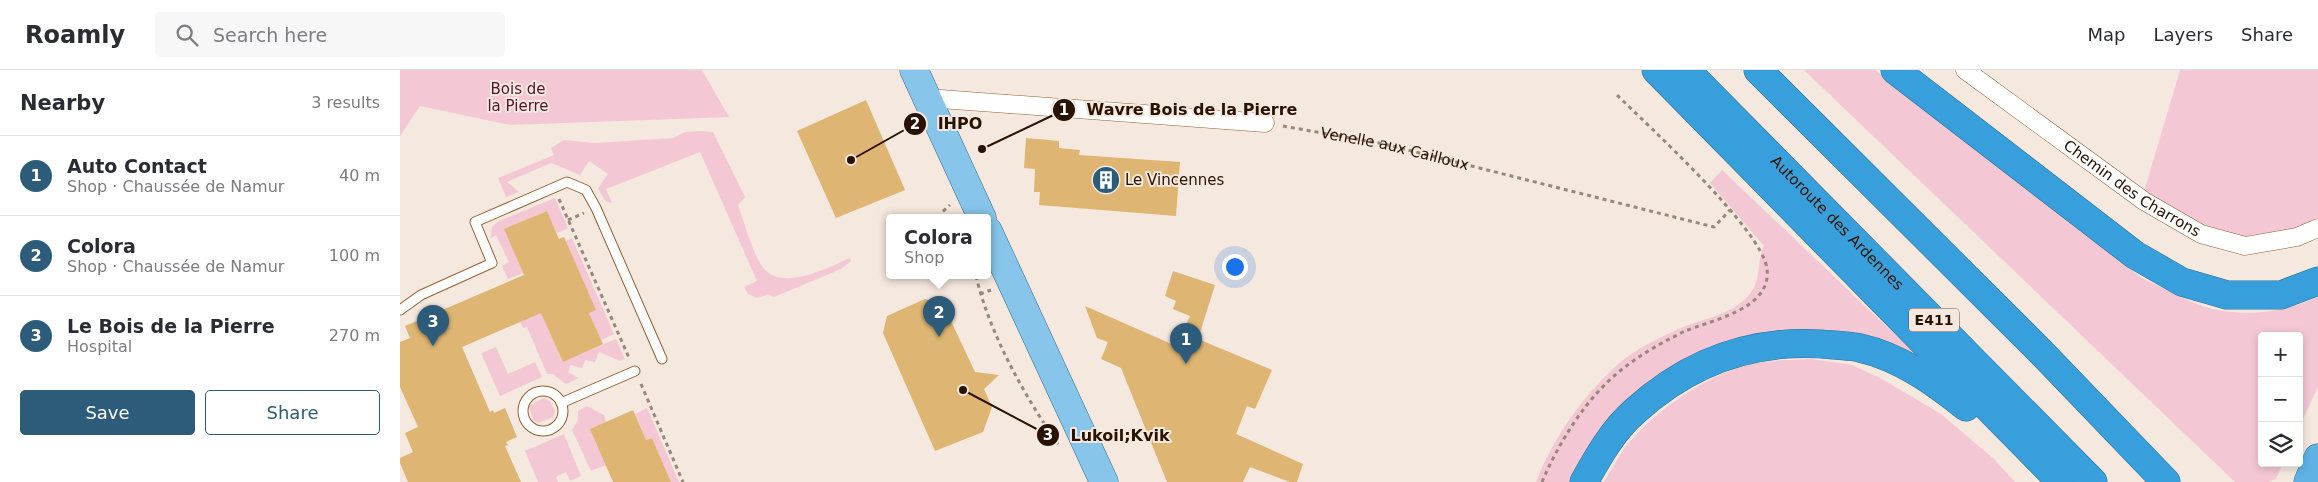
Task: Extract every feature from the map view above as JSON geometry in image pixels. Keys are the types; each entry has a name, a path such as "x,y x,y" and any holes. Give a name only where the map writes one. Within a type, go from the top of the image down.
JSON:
{"highway":[{"path":"1644,70 1653,79 1690,103"},
{"path":"1656,70 2061,482"},
{"name":"Autoroute des Ardennes","path":"1686,70 2093,482"},
{"path":"1758,70 2040,352 2166,482"},
{"path":"1895,70 2135,254 2182,282 2227,294 2281,295 2318,280"},
{"path":"1584,482 1601,452 1634,412 1678,377 1721,357 1764,346 1812,343 1861,348 1932,380 1976,415 2043,482"}],"main road":[{"path":"914,70 980,214"},
{"path":"991,237 1104,482"}],"street":[{"name":"Chemin des Charrons","path":"1965,70 2144,201 2201,234 2245,246 2297,237 2318,228"},
{"path":"927,98 1265,123"}],"lane":[{"path":"400,310 421,295 492,263 475,222 567,182 586,190 601,218 662,359"},
{"path":"561,403 635,371"},
{"path":"536,392 550,392 561,403 561,419 546,431 534,429 524,419 523,406 526,400 536,392"}],"path":[{"path":"1542,482 1579,413 1624,367 1660,344 1686,331 1731,315 1752,303 1765,287 1767,270 1760,248 1730,210 1698,175 1615,94"},
{"name":"Venelle aux Cailloux","path":"1265,123 1384,144 1714,227 1730,210"},
{"path":"554,188 683,482"},
{"path":"941,214 950,205"},
{"path":"977,279 985,307 1026,395 1052,434"}],"green space":[{"name":"Bois de la Pierre","path":"400,70 702,70 729,117 510,125 420,106 400,136"},
{"path":"1804,70 1875,70 2142,278 2182,297 2214,309 2248,313 2272,311 2307,302 2318,297 2318,387 2303,419 2303,332 2258,332 2258,467 2281,467 2276,479 2268,482 2235,482"},
{"path":"2180,70 2318,70 2318,217 2293,230 2246,237 2206,228 2144,192"},
{"path":"685,132 713,132 745,197 738,205 748,236 762,266 770,274 780,278 792,278 817,272 850,258 851,261 841,269 774,297 768,294 758,298 748,294 744,287 757,281 700,152 606,189 612,203 605,201 598,188 608,174 589,161 580,175 551,163 507,182 519,192 506,197 498,178 554,155 551,148 564,140 595,143 673,138"},
{"path":"1722,170 1927,365 1725,343 1573,482 1536,482 1551,450 1570,418 1605,376 1618,364 1640,348 1665,335 1726,312 1742,302 1753,290 1764,246 1710,183"},
{"path":"555,198 568,228 557,233 546,211 505,229 523,273 508,279 502,266 509,262 496,235 491,238 492,227 499,221"},
{"path":"572,238 614,334 601,340 589,313 566,241"},
{"path":"540,310 563,361 616,339 625,359 620,361 599,352 595,362 585,360 582,368 571,365 568,372 579,378 566,384 553,374 547,374 527,327 523,328 519,319"},
{"path":"496,347 508,374 535,362 542,377 500,396 481,353"},
{"path":"1811,359 1852,365 1882,379 1941,414 1994,459 2015,482 1604,482 1624,449 1637,434 1651,420 1685,394 1723,374 1742,367 1761,362"},
{"path":"544,398 550,401 555,411 553,417 538,423 533,420 529,406"},
{"path":"587,406 604,415 606,422 606,465 591,471 572,430 578,420 578,411"},
{"path":"647,408 679,482 671,482 652,438 646,440 635,414"},
{"path":"564,434 581,476 570,481 566,472 556,477 558,482 538,482 525,451"}],"building":[{"path":"866,100 905,190 836,218 797,131"},
{"name":"Le Vincennes","path":"1026,138 1059,141 1059,148 1080,150 1079,155 1180,162 1176,216 1039,205 1040,192 1034,192 1035,169 1024,168"},
{"path":"547,211 559,239 564,237 596,310 589,313 603,344 563,362 541,313 462,347 490,412 493,410 494,413 505,408 517,437 506,442 508,445 505,446 521,482 408,482 400,463 400,458 413,452 405,433 418,427 400,387 400,342 410,338 405,326 524,275 504,229"},
{"path":"1173,271 1215,285 1198,339 1272,370 1255,409 1247,406 1236,434 1303,464 1297,482 1290,482 1250,467 1243,482 1167,482 1121,368 1101,359 1108,342 1097,338 1085,306 1176,346 1190,316 1173,309 1176,301 1165,296"},
{"path":"925,299 943,304 975,372 999,375 984,389 992,407 983,432 935,451 883,333 887,316"},
{"path":"633,410 646,440 652,438 671,482 613,482 590,429"}],"place":[{"name":"Wavre Bois de la Pierre","path":"982,149"},
{"name":"IHPO","path":"851,160"},
{"name":"Le Vincennes","path":"1106,180"},
{"name":"Colora","path":"939,337"},
{"name":"Le Bois de la Pierre","path":"433,346"},
{"name":"Auto Contact","path":"1186,364"},
{"name":"Lukoil;Kvik","path":"963,390"}]}
